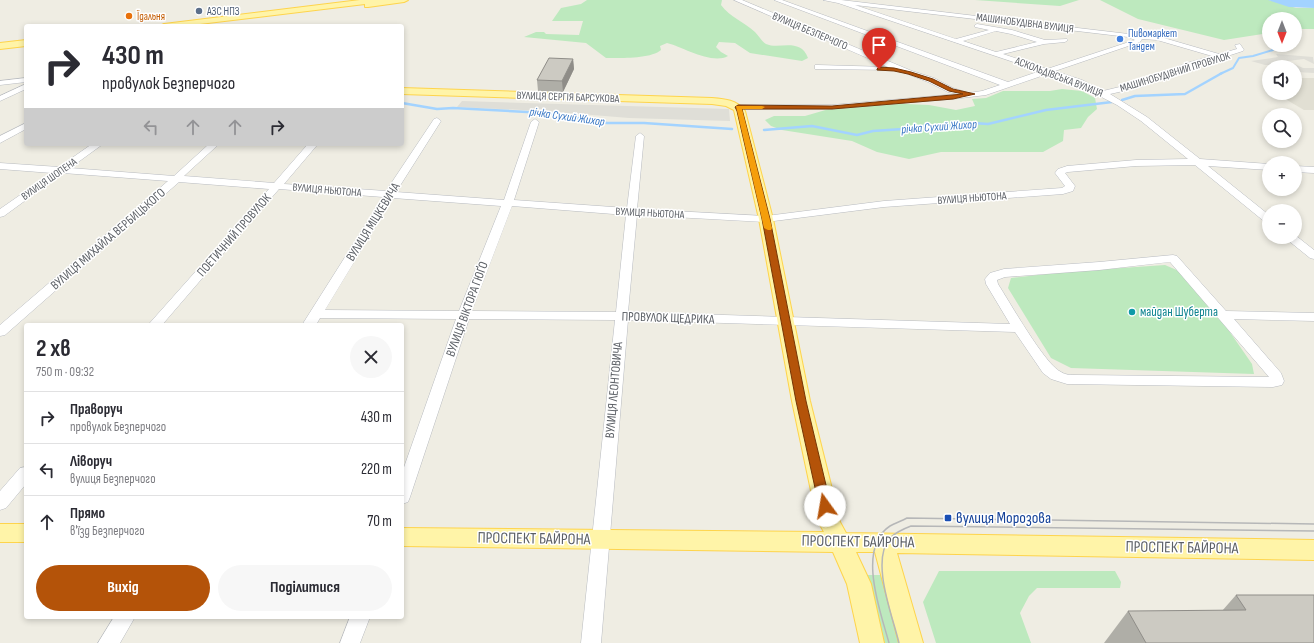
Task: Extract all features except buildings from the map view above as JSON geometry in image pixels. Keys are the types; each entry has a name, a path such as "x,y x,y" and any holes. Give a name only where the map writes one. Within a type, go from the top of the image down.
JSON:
{"main road":[{"path":"180,24 378,0"},
{"path":"213,24 404,0"},
{"path":"0,46 24,47"},
{"path":"0,51 24,47"},
{"name":"ВУЛИЦЯ СЕРГІЯ БАРСУКОВА","path":"404,91 712,101 736,106"},
{"path":"736,106 740,111 766,219 801,401 823,496 830,523 850,562 859,584 872,643"},
{"path":"0,533 24,533"},
{"name":"ПРОСПЕКТ БАЙРОНА","path":"404,537 883,542 947,545 1314,550"},
{"path":"883,542 911,643"}],"street":[{"name":"ВУЛИЦЯ БЕЗПЕРЧОГО","path":"737,0 909,73 931,80 951,90 973,94"},
{"path":"777,0 1006,84"},
{"name":"МАШИНОБУДІВНА ВУЛИЦЯ","path":"826,0 1137,37 1157,38 1221,57"},
{"name":"АСКОЛЬДІВСЬКА ВУЛИЦЯ","path":"840,2 996,54 1103,93 1127,106 1262,214"},
{"path":"977,26 1012,32 1045,42"},
{"path":"955,41 995,30"},
{"path":"736,106 832,108 983,93 1006,84 1047,72 1138,41 1139,40 1137,37"},
{"path":"996,54 1045,42 1065,40"},
{"name":"МАШИНОБУДІВНИЙ ПРОВУЛОК","path":"1103,93 1138,85 1190,65 1241,50 1238,45"},
{"path":"818,67 894,70 909,73"},
{"path":"0,83 24,80"},
{"path":"0,99 24,87"},
{"name":"ВУЛИЦЯ МІЦКЕВИЧА","path":"310,323 389,195 438,121"},
{"name":"ВУЛИЦЯ ВІКТОРА ГЮҐО","path":"404,491 464,315 508,202 535,122"},
{"path":"0,140 24,127"},
{"name":"ВУЛИЦЯ ЛЕОНТОВИЧА","path":"591,643 620,316 640,136"},
{"name":"ВУЛИЦЯ ШОПЕНА","path":"0,214 95,146"},
{"name":"ВУЛИЦЯ МИХАЙЛА ВЕРБИЦЬКОГО","path":"0,332 175,180 212,146"},
{"name":"ПОЕТИЧНИЙ ПРОВУЛОК","path":"157,323 311,146"},
{"name":"ВУЛИЦЯ НЬЮТОНА","path":"0,166 175,180 508,202 632,212 766,219 884,204 1063,191 1069,189 1070,186 1060,173 1061,171 1067,169 1136,163 1196,162 1262,167"},
{"path":"1302,169 1314,170"},
{"path":"1299,244 1314,256"},
{"path":"1173,258 1224,315 1276,376 1277,381 1067,379 1056,376 1048,370 1019,328 992,284 991,279 994,276 1004,273 1100,266 1173,258"},
{"name":"ПРОВУЛОК ЩЕДРИКА","path":"316,314 620,316 1019,328"},
{"path":"1224,315 1314,318"},
{"path":"0,502 24,475"},
{"path":"108,643 124,619"},
{"path":"350,643 359,619"}],"shaded area":[{"path":"1276,54 1313,57 1314,64 1304,59 1262,60 1262,64 1251,61 1278,57"},
{"path":"1302,68 1314,68 1314,73 1302,72"},
{"path":"1302,78 1314,78 1314,110 1304,110 1287,100 1302,100"},
{"path":"462,101 729,109 730,121 629,118 543,111 457,107"}],"green space":[{"path":"587,0 722,0 721,5 725,9 755,32 766,44 777,46 795,46 800,48 808,58 802,61 750,53 735,43 719,42 716,47 728,56 721,58 706,57 667,43 660,46 661,50 650,55 606,58 586,43 524,37 536,32 544,32 546,34 579,35 583,21 552,21 561,8 581,4"},
{"path":"975,0 1079,0 1060,6"},
{"path":"1100,0 1269,0 1296,8 1314,8 1314,29 1302,29 1302,12 1262,12 1262,34 1224,40 1138,19"},
{"path":"1062,89 1082,91 1095,98 1097,109 1088,117 1081,128 1064,130 1063,141 1043,152 941,152 909,159 877,152 852,141 782,130 771,126 765,120 774,116 805,116 829,109 883,103 929,105 956,110 975,106 972,99 986,98 1003,91 1050,91"},
{"path":"1165,265 1179,271 1225,325 1252,364 1254,374 1071,368 1051,358 1008,288 1011,278 1064,272"},
{"path":"939,571 1115,571 1121,582 1120,588 1037,588 1029,596 1020,613 1031,643 936,643 923,602"},
{"path":"867,575 887,575 905,643 883,643"}],"water":[{"path":"1268,0 1314,0 1314,8 1289,7"}],"waterway":[{"name":"річка Сухий Жихор","path":"1221,73 1233,68 1239,58 1266,52"},
{"name":"річка Сухий Жихор","path":"1122,100 1135,96 1185,94 1221,73"},
{"name":"річка Сухий Жихор","path":"764,130 812,126 857,135 873,131 918,128 926,125 940,127 973,123 988,124 1046,110 1112,102"},
{"name":"річка Сухий Жихор","path":"404,103 437,109 453,108 546,113 607,123 644,123 732,129"}],"tram line":[{"path":"889,643 874,582 874,549 880,536 890,526 907,518 1314,524"},
{"path":"899,643 888,604 882,574 882,560 884,548 890,538 911,526 1314,531"}],"slow traffic":[{"path":"762,107 738,107 768,228"}],"place":[{"name":"АЗС НПЗ","path":"199,11"},
{"name":"Їдальня","path":"129,16"},
{"name":"Пивомаркет Тандем","path":"1120,39"},
{"name":"майдан Шуберта","path":"1132,312"},
{"name":"вулиця Морозова","path":"948,518"}],"route":[{"path":"825,506 801,401 766,219 738,107 832,108 973,94 964,94 951,90 931,80 909,73 879,69"}]}
